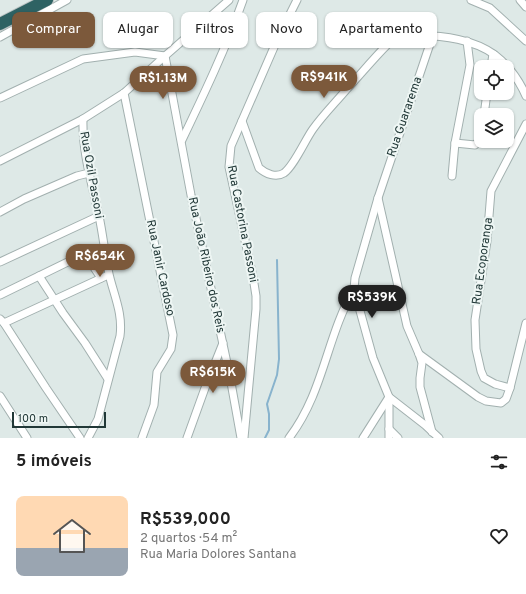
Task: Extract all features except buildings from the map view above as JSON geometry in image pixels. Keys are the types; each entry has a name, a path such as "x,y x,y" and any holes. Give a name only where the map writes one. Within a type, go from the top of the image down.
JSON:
{"highway":[{"path":"0,24 47,0"}],"street":[{"path":"0,37 67,0"},
{"path":"0,161 83,119 124,93 228,0"},
{"path":"182,140 207,88 234,26 243,0"},
{"name":"Rua Castorina Passoni","path":"242,438 256,309 256,296 229,162 231,146 278,38 297,0"},
{"path":"471,0 490,8 526,41"},
{"path":"520,0 526,7"},
{"path":"437,36 467,42 493,54 503,62 515,77 526,96"},
{"path":"452,176 470,65 467,42"},
{"path":"242,121 260,168 265,173 270,175 278,175 284,172 291,165 312,130 328,110 384,48"},
{"name":"Rua Guararema","path":"354,289 357,268 378,198 429,48"},
{"path":"0,98 83,59 135,52 165,56"},
{"path":"492,60 493,54"},
{"name":"Rua João Ribeiro dos Reis","path":"165,56 182,140 191,195 242,438"},
{"name":"Rua Janir Cardoso","path":"124,93 173,335 171,349 157,372 154,405 142,438"},
{"name":"Rua Ozil Passoni","path":"83,119 82,130 89,173 99,216 109,274 122,324 119,343 98,420 88,438"},
{"name":"Rua Ecoporanga","path":"510,388 495,384 484,378 476,349 475,320 487,241 491,191 526,124"},
{"path":"456,144 474,145"},
{"path":"0,212 30,196 78,176 89,173"},
{"path":"378,198 407,326 422,365 420,386 432,432"},
{"path":"0,262 99,216"},
{"path":"0,295 82,255 87,257 101,278"},
{"path":"80,438 2,321 109,274"},
{"path":"39,276 108,379"},
{"path":"354,289 373,358 388,396 389,438"},
{"path":"289,438 305,414 313,397 344,305 354,289"},
{"path":"419,354 478,397 494,403 504,402 510,388 526,324"},
{"path":"187,438 223,343"},
{"path":"0,396 27,438"},
{"path":"388,396 439,438"},
{"path":"363,438 388,396"},
{"path":"389,429 398,438"}],"waterway":[{"path":"265,438 269,430 269,414 267,404 277,375 279,359 277,260"}]}
